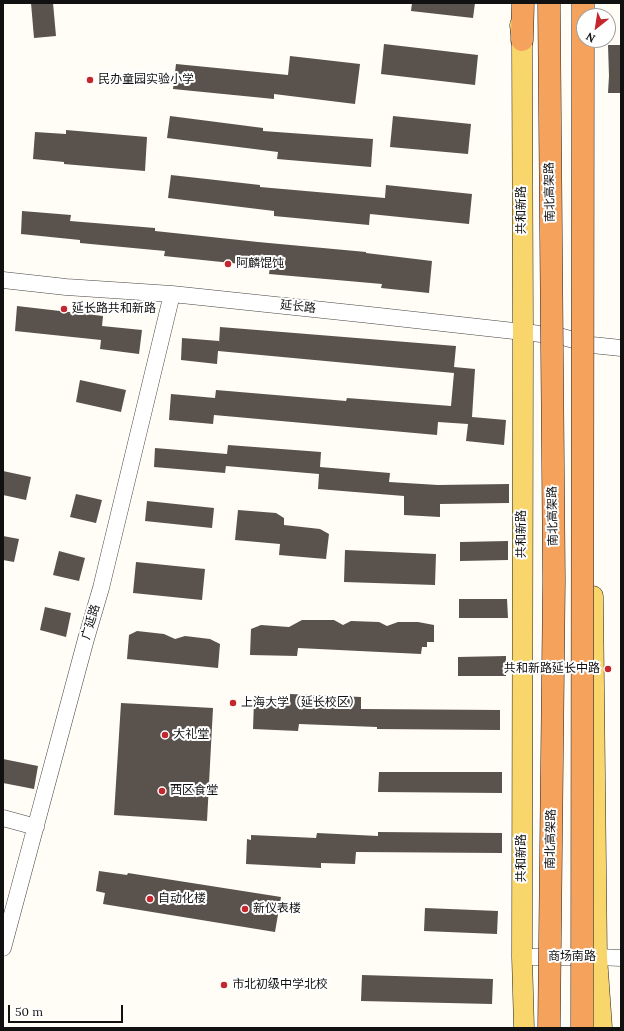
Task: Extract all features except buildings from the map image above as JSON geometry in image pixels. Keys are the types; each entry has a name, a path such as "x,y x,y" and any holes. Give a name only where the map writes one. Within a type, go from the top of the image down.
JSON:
{"highway":[{"path":"522,3 522,40"},
{"name":"南北高架路","path":"549,3 554,580 549,1028"},
{"path":"582,3 582,1028"}],"main road":[{"name":"共和新路","path":"517,3 522,40"},
{"name":"共和新路","path":"524,1028 522,957 522,40 526,3"},
{"path":"593,48 592,345 597,956 602,1028"}],"street":[{"name":"延长路","path":"3,280 66,287 172,294 370,315 559,336 592,345 621,348"},
{"name":"广延路","path":"3,948 101,588 172,294"},
{"path":"3,818 36,827"},
{"name":"商场南路","path":"522,957 597,956 621,958"}],"place":[{"name":"民办童园实验小学","path":"90,80"},
{"name":"阿麟馄饨","path":"228,264"},
{"name":"延长路共和新路","path":"64,309"},
{"name":"共和新路延长中路","path":"608,669"},
{"name":"上海大学（延长校区）","path":"233,703"},
{"name":"大礼堂","path":"165,735"},
{"name":"西区食堂","path":"162,791"},
{"name":"自动化楼","path":"150,899"},
{"name":"新仪表楼","path":"245,909"},
{"name":"市北初级中学北校","path":"224,985"}]}
